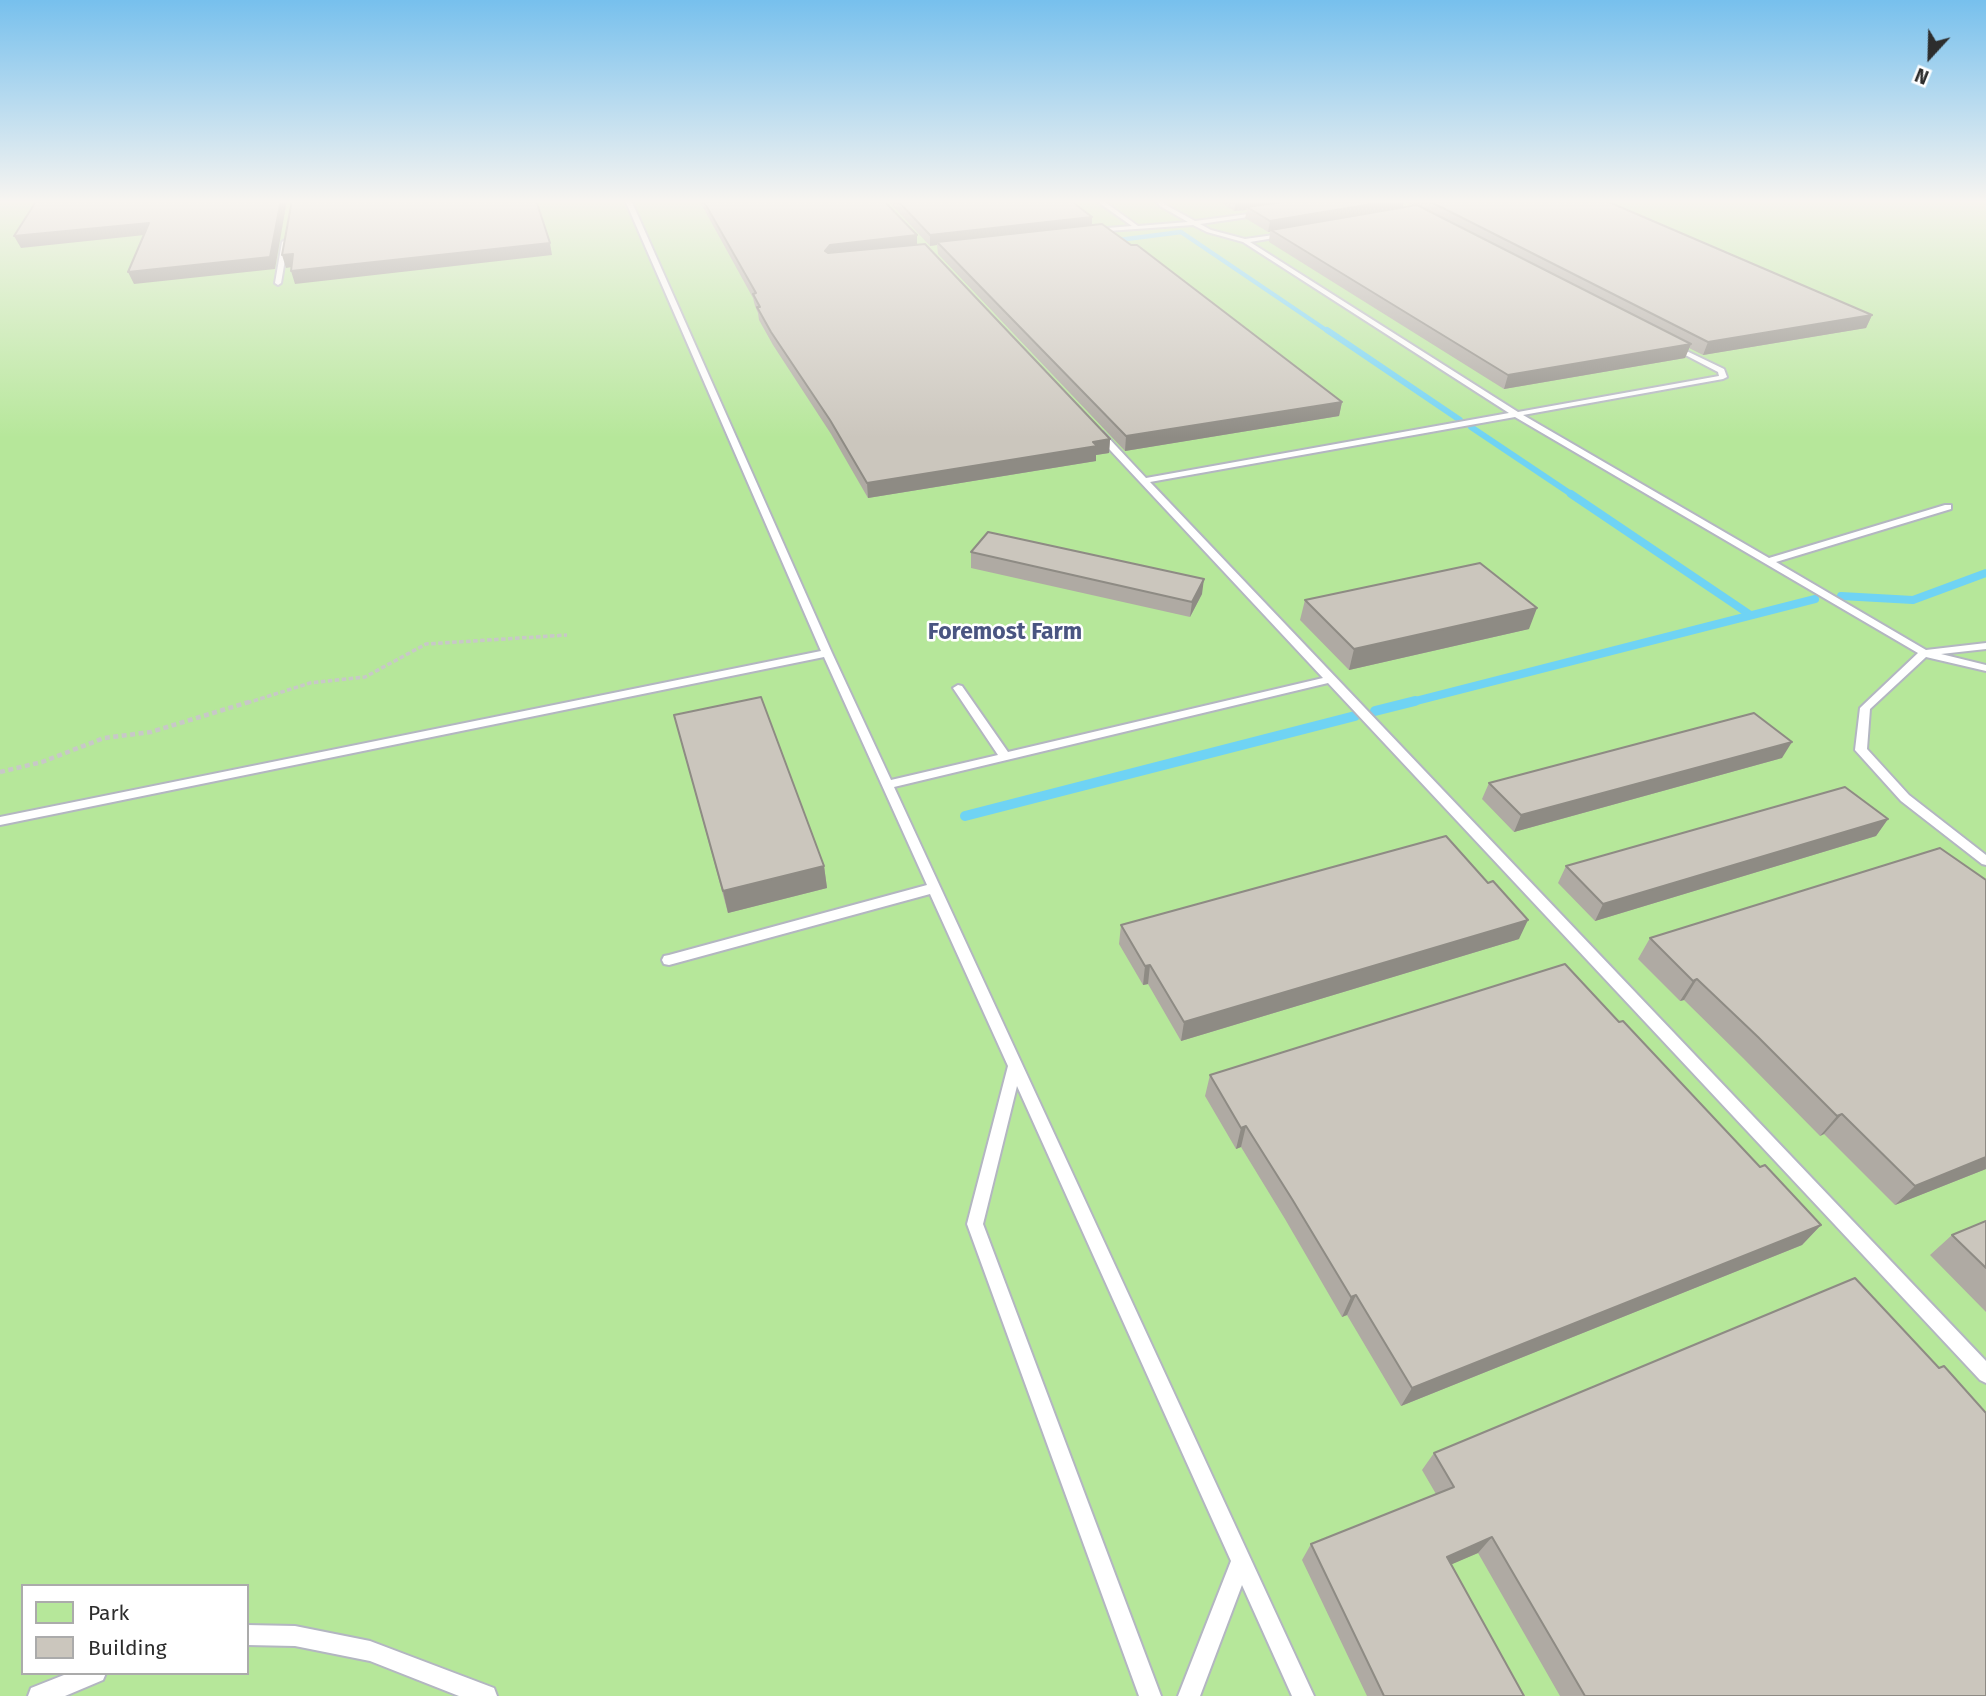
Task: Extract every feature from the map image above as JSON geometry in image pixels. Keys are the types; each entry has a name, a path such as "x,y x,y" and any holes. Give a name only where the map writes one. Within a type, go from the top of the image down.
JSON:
{"lane":[{"path":"663,279 827,653 1303,1696"},
{"path":"1305,279 1516,414 1924,653 1986,668"},
{"path":"1144,481 1723,377 1721,371 1672,346"},
{"path":"1088,421 1986,1374"},
{"path":"1770,561 1948,507"},
{"path":"1986,646 1924,653 1866,708 1861,750 1905,798 1986,861"},
{"path":"0,821 827,653"},
{"path":"887,785 1331,679"},
{"path":"958,688 1005,756"},
{"path":"669,960 934,888"},
{"path":"1015,1066 975,1224 1150,1696"},
{"path":"1189,1696 1241,1561"},
{"path":"248,1635 295,1636 370,1651 486,1696"},
{"path":"38,1696 91,1675"}],"path":[{"path":"0,772 42,762 104,738 150,732 310,683 365,677 426,644 567,635"}],"green space":[{"path":"0,279 1986,279 1986,1696 0,1696"}],"building":[{"path":"748,279 958,279 1110,439 1093,442 1097,446 867,483 830,420 771,332 757,307 760,307 753,294 756,293"},
{"path":"973,279 1182,279 1342,402 1126,436"},
{"path":"1351,279 1563,279 1691,344 1508,375"},
{"path":"1584,279 1788,279 1872,315 1708,342"},
{"path":"988,532 1204,579 1192,602 971,552"},
{"path":"1480,563 1537,608 1354,649 1305,600"},
{"path":"761,697 824,866 723,891 674,715"},
{"path":"1754,713 1792,742 1521,815 1489,783"},
{"path":"1845,787 1888,819 1603,904 1566,866"},
{"path":"1446,836 1488,883 1493,881 1528,920 1184,1022 1150,965 1145,966 1121,925"},
{"path":"1940,848 1986,880 1986,1157 1915,1186 1842,1114 1837,1116 1758,1037 1697,979 1693,981 1650,938"},
{"path":"1565,964 1619,1022 1623,1021 1760,1167 1765,1165 1821,1225 1412,1388 1356,1295 1351,1297 1246,1126 1241,1128 1210,1075"},
{"path":"1986,1221 1986,1268 1952,1235"},
{"path":"1855,1278 1939,1368 1944,1366 1986,1413 1986,1696 1585,1696 1492,1537 1447,1557 1524,1696 1384,1696 1311,1544 1454,1487 1434,1453"}],"waterway":[{"path":"1251,279 1329,332"},
{"path":"1327,330 1460,420"},
{"path":"1471,427 1574,496"},
{"path":"1571,494 1749,614"},
{"path":"1841,596 1913,600 1986,573"},
{"path":"1408,703 1815,599"},
{"path":"1375,711 1415,701"},
{"path":"965,816 1355,716"}],"district":[{"name":"Foremost Farm","path":"1005,633"}]}
